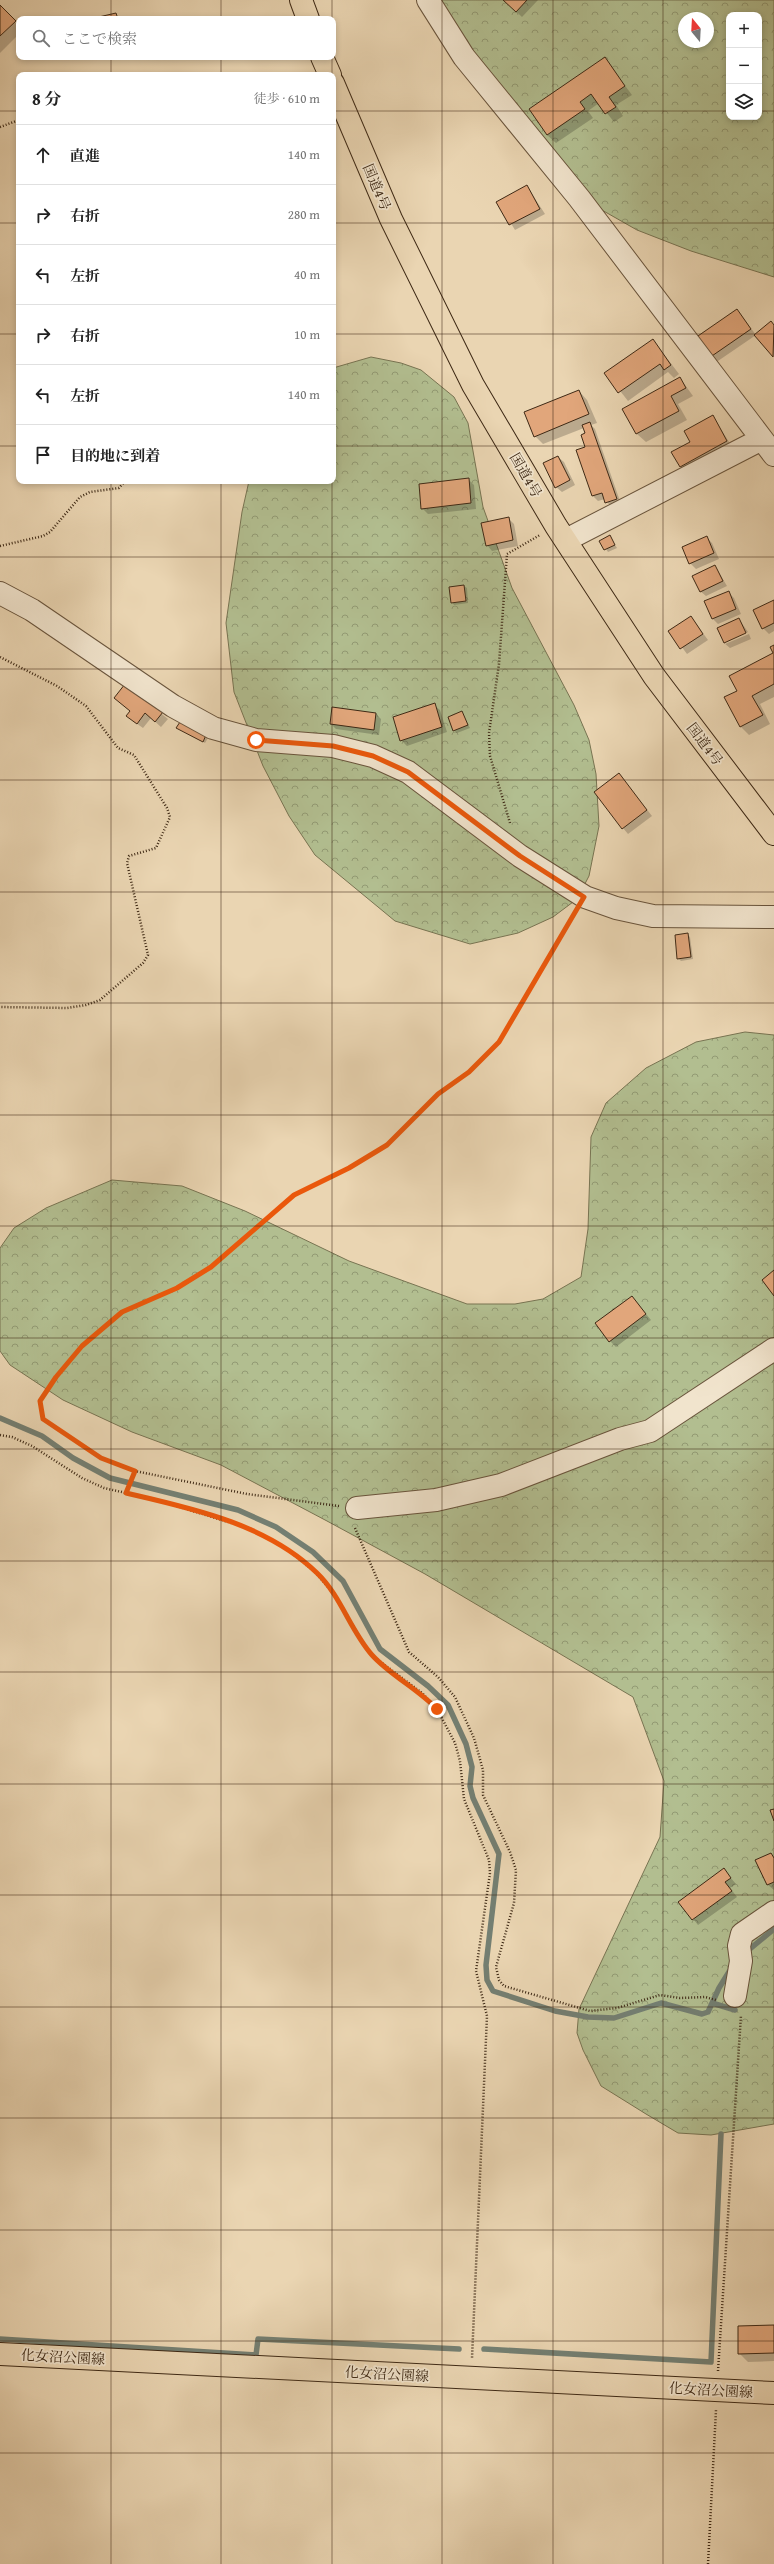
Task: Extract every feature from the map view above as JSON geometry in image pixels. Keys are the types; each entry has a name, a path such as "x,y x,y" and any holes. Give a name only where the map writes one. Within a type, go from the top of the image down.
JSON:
{"main road":[{"path":"301,0 307,16"},
{"path":"323,60 329,72"},
{"name":"国道4号","path":"336,90 391,219 473,385 561,533 654,676 774,834"},
{"name":"化女沼公園線","path":"0,2354 774,2393"}],"street":[{"path":"428,0 464,57 579,198 767,447 561,533"},
{"path":"0,593 32,610 173,706 213,728 256,740 333,746 373,756 408,772 520,856 584,897 616,908 653,916 774,917"},
{"path":"357,1508 436,1500 501,1485 620,1439 650,1431 774,1349"},
{"path":"725,1998 740,1954 742,1934 774,1912"}],"path":[{"path":"0,127 16,121"},
{"path":"0,546 43,536 50,532 80,497 90,492 119,488 122,484"},
{"path":"512,828 490,756 489,733 499,664 507,554 561,533"},
{"path":"0,657 57,686 86,706 118,748 134,755 167,808 170,817 156,848 129,856 127,863 148,954 143,963 100,1000 86,1005 67,1008 0,1007"},
{"path":"584,897 499,1042 469,1072 438,1094 387,1145 349,1168 294,1195 211,1267 177,1288 122,1312 82,1346 56,1377 40,1401 43,1419 101,1458 135,1471 247,1494 357,1508 355,1528 409,1652 438,1677 455,1697 474,1738 483,1770 483,1795 510,1852 516,1870 514,1902 496,1967 499,1980 504,1986 590,2011 617,2008 660,1994 680,1998 725,1998 742,2003 716,2391 708,2564"},
{"path":"0,1435 12,1437 32,1446 82,1478 104,1488 251,1529 287,1549 316,1572 337,1598 366,1648 374,1657 422,1693 437,1709 455,1743 460,1761 464,1799 484,1847 490,1873 476,1971 487,2016 471,2378"},
{"path":"126,1493 135,1471"}],"green space":[{"path":"422,0 774,0 774,277 691,251 637,230 586,201"},
{"path":"371,357 401,363 421,370 454,397 468,423 483,507 512,588 574,705 589,740 596,774 599,826 589,876 577,899 553,917 518,933 470,944 395,921 315,855 289,816 263,766 234,692 226,623 242,512 248,484 336,484 336,367"},
{"path":"745,1032 774,1035 774,2124 711,2135 678,2133 601,2086 583,2050 577,2033 579,2009 660,1837 664,1781 633,1697 425,1574 327,1521 221,1465 132,1432 63,1400 10,1365 0,1351 0,1248 14,1228 46,1208 112,1180 182,1186 245,1211 349,1261 467,1304 515,1304 543,1299 581,1277 588,1229 591,1137 606,1103 646,1068 696,1042"}],"building":[{"path":"503,0 527,0 516,12"},
{"path":"0,5 16,21 0,36"},
{"path":"116,13 117,16 103,16"},
{"path":"605,57 625,86 609,97 616,107 605,114 591,94 580,102 585,109 547,135 529,109"},
{"path":"527,185 540,209 509,225 496,202"},
{"path":"737,309 751,329 709,358 695,338"},
{"path":"771,321 774,325 773,357 754,335"},
{"path":"653,339 671,365 664,370 660,364 618,393 604,373"},
{"path":"680,377 686,388 671,396 679,411 636,434 622,409"},
{"path":"579,390 589,414 534,437 524,412"},
{"path":"713,415 727,441 680,467 671,452 690,442 684,431"},
{"path":"590,422 617,499 605,503 602,493 592,496 576,450 585,447 581,435 585,433 582,425"},
{"path":"558,456 570,480 555,488 543,463"},
{"path":"469,478 471,503 421,509 419,484"},
{"path":"509,517 513,540 486,546 481,523"},
{"path":"610,535 615,545 604,550 599,541"},
{"path":"707,536 714,553 689,564 682,547"},
{"path":"715,565 723,581 700,592 692,576"},
{"path":"464,585 466,601 451,603 449,587"},
{"path":"729,591 736,609 712,619 704,601"},
{"path":"774,600 774,623 762,629 753,610"},
{"path":"691,616 703,634 680,649 668,631"},
{"path":"739,618 746,633 724,643 717,628"},
{"path":"774,645 774,684 752,696 763,715 740,727 724,697 737,691 729,676 773,653 770,647"},
{"path":"125,684 163,712 155,722 145,713 137,724 126,716 130,711 114,698"},
{"path":"435,703 442,727 400,741 393,717"},
{"path":"332,707 376,713 374,730 330,724"},
{"path":"462,711 468,725 453,731 448,717"},
{"path":"180,722 206,735 203,742 176,728"},
{"path":"619,773 647,810 622,829 594,792"},
{"path":"688,933 691,957 677,959 675,935"},
{"path":"774,1270 774,1296 762,1280"},
{"path":"632,1296 646,1314 609,1342 595,1323"},
{"path":"774,1809 774,1821 770,1810"},
{"path":"771,1853 774,1858 774,1882 767,1885 755,1860"},
{"path":"724,1868 731,1878 725,1882 732,1891 692,1920 678,1902"},
{"path":"774,2325 774,2353 738,2354 738,2326"}],"waterway":[{"path":"0,1418 42,1436 73,1458 110,1478 238,1510 276,1527 313,1552 343,1581 380,1649 428,1686 448,1705 466,1744 472,1767 470,1786 473,1798 499,1854 486,1965 487,1980 493,1991 555,2011 588,2017 614,2018 661,2003 702,2014 708,2012 719,1988 732,1967"},
{"path":"746,1952 774,1929"},
{"path":"712,2003 735,2010"},
{"path":"484,2349 711,2362 721,2134"},
{"path":"0,2339 256,2355 258,2339 459,2349"}],"route":[{"path":"256,740 333,746 373,756 408,772 520,856 584,897 499,1042 469,1072 438,1094 387,1145 349,1168 338,1172 294,1195 211,1267 177,1288 122,1312 82,1346 56,1377 40,1401 43,1419 81,1446 101,1458 135,1471 126,1493 157,1500 251,1529 287,1549 316,1572 337,1598 366,1648 374,1657 422,1693 437,1709"}]}
